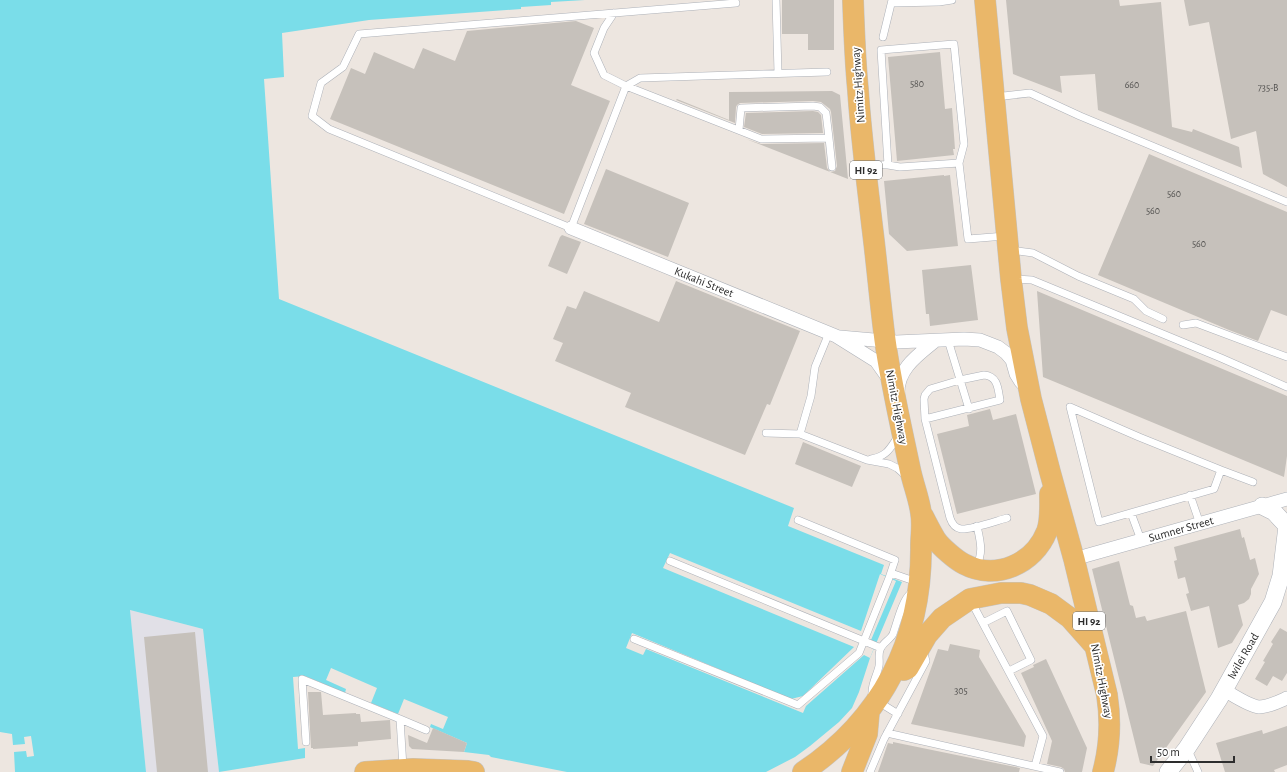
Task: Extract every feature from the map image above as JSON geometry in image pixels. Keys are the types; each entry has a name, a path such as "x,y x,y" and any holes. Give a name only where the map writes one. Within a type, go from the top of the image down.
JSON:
{"main road":[{"name":"Nimitz Highway","path":"802,772 818,762 834,749 858,725 873,707 891,676 908,638 917,602 922,566 921,513 892,385 885,340 858,92 853,0"},
{"name":"Nimitz Highway","path":"984,0 1017,328 1031,399 1074,559 1110,711 1109,745 1103,772"},
{"path":"921,513 937,541 962,564 974,569 1008,569 1026,560 1040,545 1047,530 1050,514 1050,472"},
{"path":"970,599 974,569"},
{"path":"891,676 908,668 927,635 942,618 970,599 1001,593 1030,595 1061,610 1096,647"},
{"path":"852,772 869,753 868,734 873,707"},
{"path":"365,772 403,769 474,772"}],"street":[{"name":"Kukahi Street","path":"571,228 833,335 876,361 892,385"},
{"name":"Kukahi Street","path":"833,335 896,342 964,339 980,340 998,347 1006,353 1012,360 1016,374 1031,399"},
{"path":"898,411 898,388 904,371 913,358 942,340"},
{"name":"Sumner Street","path":"1074,559 1287,499"},
{"path":"1262,506 1274,512 1287,526"},
{"name":"Iwilei Road","path":"1168,772 1187,748 1224,690 1273,602 1281,576 1287,526"},
{"path":"1224,690 1258,707 1266,706 1287,698"}],"lane":[{"path":"776,0 778,73"},
{"path":"883,37 892,1 939,2 952,0"},
{"path":"736,3 359,34 343,67 321,83 312,116 329,129 571,228 626,86 640,78 827,72"},
{"path":"614,13 604,28 594,53 604,75 626,86 761,139 829,138"},
{"path":"888,165 881,50 954,44 964,144 959,162 968,239 1008,243 1033,253 1078,276 1134,299 1146,311 1163,319"},
{"path":"994,97 1030,93 1080,116 1287,202"},
{"path":"739,130 741,108 820,107 826,113 832,167"},
{"path":"865,164 900,167 959,162"},
{"path":"1011,279 1032,280 1287,387"},
{"path":"1182,325 1196,323 1287,357"},
{"path":"800,434 811,396 814,367 833,335"},
{"path":"942,340 960,380 969,409"},
{"path":"925,419 1000,400 996,382 992,377 984,375 960,380 930,390 927,392 924,399 925,419 951,522 956,527 967,528 1007,518"},
{"path":"1221,470 1214,489 1099,522 1070,407 1139,437 1253,482"},
{"path":"867,460 879,458 886,454 902,431"},
{"path":"766,433 800,434 867,460 889,464 897,468 913,483"},
{"path":"1190,495 1200,524"},
{"path":"1131,513 1141,540"},
{"path":"634,639 798,705 859,653 891,573 894,560 798,520"},
{"path":"974,569 978,563 982,548 978,526"},
{"path":"670,561 881,648"},
{"path":"891,573 920,584 908,596 892,636 881,648 879,654 879,667 872,690 873,707 898,714"},
{"path":"970,599 1043,736 1035,766"},
{"path":"983,623 1007,611 1031,660 1008,671"},
{"path":"870,772 869,753 887,733 926,661 922,644"},
{"path":"306,742 302,679 426,730"},
{"path":"400,719 403,769"},
{"path":"887,733 1060,772"},
{"path":"1187,748 1198,772"}],"shaded area":[{"path":"130,610 203,629 219,772 146,772"}],"water":[{"path":"0,0 585,0 551,2 551,5 521,7 521,9 369,20 282,33 284,77 264,79 279,299 794,508 788,526 884,565 881,574 902,582 870,658 852,708 839,722 810,746 795,757 766,772 567,772 491,757 489,755 464,752 467,743 430,727 431,724 443,729 448,717 404,699 398,714 371,703 377,688 331,668 326,680 346,689 345,693 305,676 293,677 298,749 305,748 305,758 219,772 203,629 130,610 146,772 15,772 14,752 26,751 27,757 34,756 31,736 24,737 25,744 13,745 12,734 0,732"}],"pier":[{"path":"670,553 861,631 880,574 896,581 871,640 876,643 870,658 864,655 806,706 803,713 646,649 643,655 626,648 632,633 791,699 803,696 854,647 663,568"}],"building":[{"path":"782,0 834,0 834,50 808,50 808,34 782,34"},
{"path":"1006,0 1119,0 1120,6 1161,2 1172,127 1192,132 1193,129 1239,147 1242,168 1098,110 1095,74 1060,76 1062,93 1013,74"},
{"path":"1184,0 1287,0 1287,187 1263,174 1256,131 1231,139 1209,22 1189,26"},
{"path":"576,21 594,28 571,85 610,101 564,214 330,119 351,68 365,74 374,52 414,69 423,48 455,61 467,31"},
{"path":"940,52 945,109 952,108 955,149 953,149 954,155 897,161 888,57"},
{"path":"832,91 840,95 848,179 830,172 835,171 837,166 831,112 830,109 821,102 740,103 736,107 735,123 676,100 677,99 729,120 729,92"},
{"path":"818,112 821,115 823,133 762,134 744,127 746,113"},
{"path":"746,139 761,144 824,143 827,168 830,172"},
{"path":"1149,154 1287,212 1287,316 1271,310 1258,341 1098,275"},
{"path":"606,169 689,203 668,257 584,224"},
{"path":"950,175 958,246 907,251 889,234 884,181"},
{"path":"562,235 581,242 567,274 548,266"},
{"path":"971,265 978,320 930,326 929,314 926,314 922,270"},
{"path":"676,281 800,331 770,405 767,404 745,455 625,407 631,393 555,361 563,343 553,339 567,306 576,309 584,291 659,322"},
{"path":"1037,291 1287,396 1287,456 1284,477 1043,377"},
{"path":"990,409 993,420 1016,414 1036,494 957,514 937,434 969,426 967,415"},
{"path":"803,442 861,466 852,487 795,464"},
{"path":"1240,529 1242,538 1244,537 1250,560 1255,558 1259,574 1251,589 1249,599 1238,605 1243,625 1232,643 1218,648 1209,606 1191,611 1186,594 1189,593 1185,577 1178,579 1174,561 1177,560 1174,547"},
{"path":"1119,561 1130,605 1133,606 1136,618 1145,616 1147,621 1186,611 1206,692 1153,766 1140,763 1092,569"},
{"path":"1280,628 1287,632 1287,673 1282,681 1273,676 1267,686 1255,679 1273,644 1271,642"},
{"path":"195,632 208,772 157,772 144,637"},
{"path":"950,644 980,650 979,657 1026,736 1024,747 911,724 938,649 948,651"},
{"path":"1046,659 1087,748 1082,772 1065,772 1061,767 1047,764 1052,741 1021,673"},
{"path":"308,692 321,692 323,715 356,713 360,714 361,722 390,720 391,739 358,742 358,746 311,748"},
{"path":"1287,726 1287,765 1274,770 1275,772 1225,772 1216,743 1262,730 1263,734"},
{"path":"433,728 467,743 464,752 412,749 409,746 408,735 427,743"},
{"path":"893,742 1020,768 1019,772 878,772 888,743 893,744"}]}
